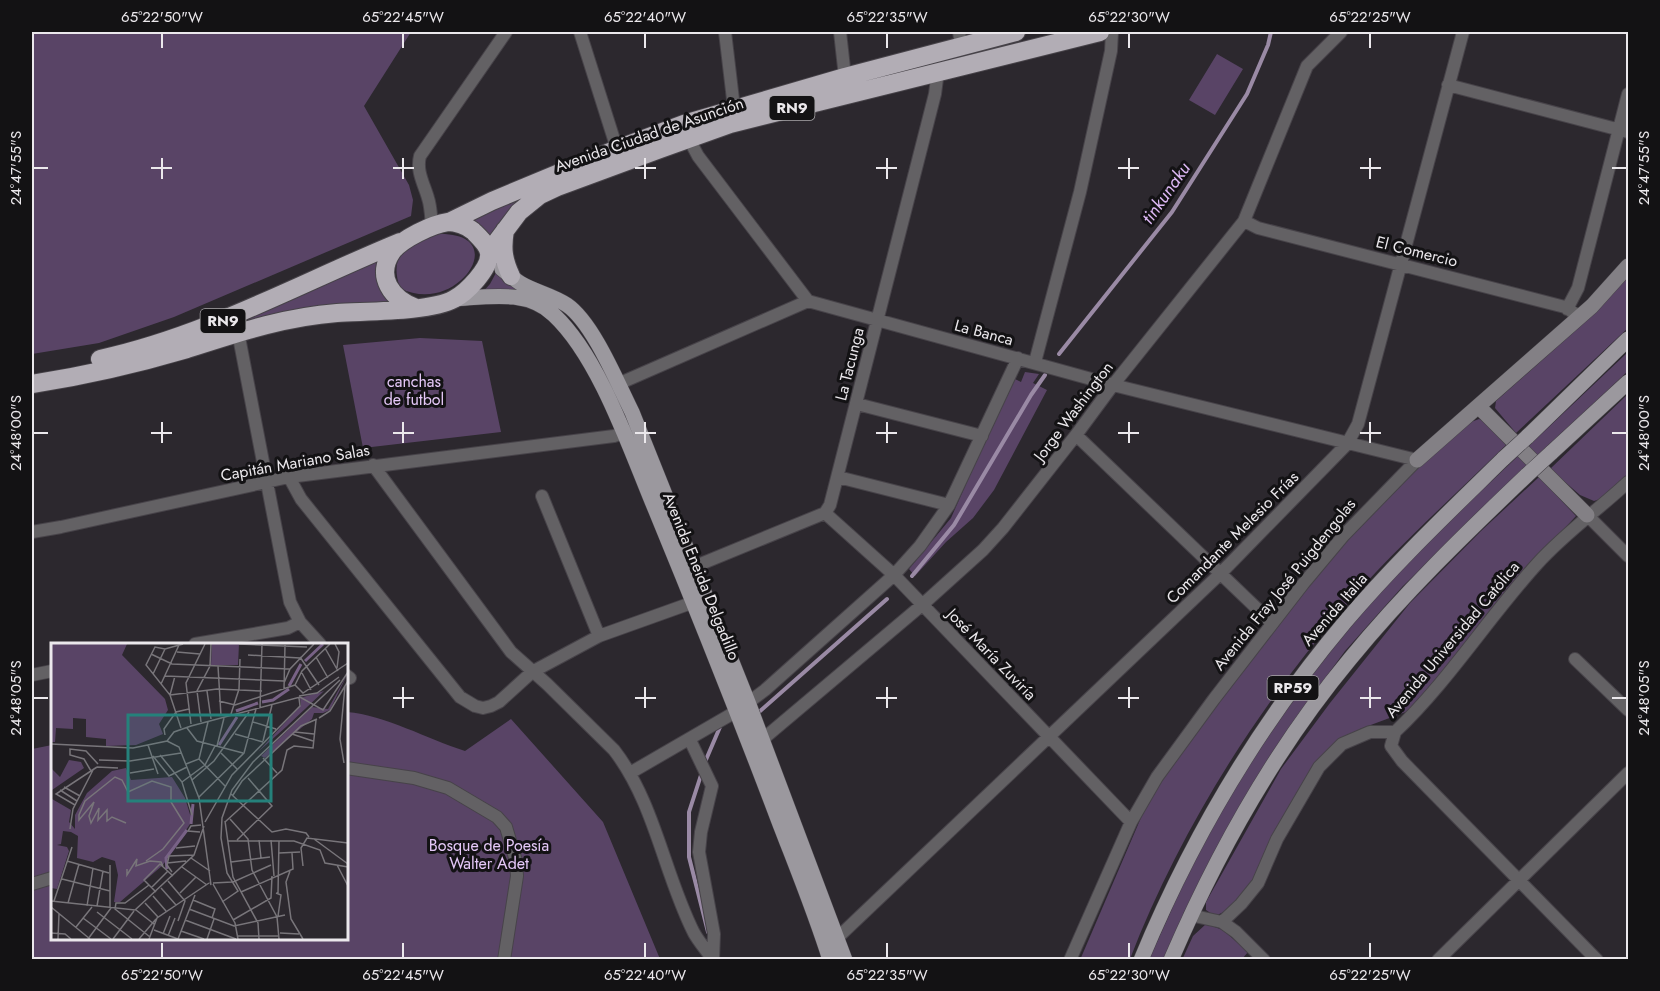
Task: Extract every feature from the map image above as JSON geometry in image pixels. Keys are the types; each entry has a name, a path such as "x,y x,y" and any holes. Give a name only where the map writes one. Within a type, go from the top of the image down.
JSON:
{"highway":[{"name":"Avenida Ciudad de Asunción","path":"440,224 618,149 734,108 846,76 960,38 1016,32"},
{"name":"Avenida Ciudad de Asunción","path":"505,230 527,204 556,187 730,124 1100,32"},
{"name":"RN9","path":"32,373 115,356 187,334 229,318 440,224"},
{"path":"440,224 464,226 485,245 489,254"},
{"name":"RN9","path":"32,384 134,364 238,332 297,317 439,305 454,299 478,278 489,254 505,230"},
{"path":"505,230 503,260 511,276"},
{"name":"RN9","path":"405,240 393,250 388,260 386,278 394,296 402,303 416,308"}],"main road":[{"name":"Avenida Eneida Delgadillo","path":"489,254 518,282 554,298 574,311 588,329 618,384 631,431 757,744 831,948 845,960"},
{"name":"Avenida Eneida Delgadillo","path":"454,299 515,297 530,300 553,314 577,342 631,431"},
{"name":"Avenida Italia","path":"1141,960 1178,878 1215,807 1259,735 1288,694 1363,602 1413,549 1504,458 1629,339"},
{"name":"RP59","path":"1171,960 1190,915 1262,784 1315,705 1349,660 1450,548 1629,382"},
{"name":"Avenida Eneida Delgadillo","path":"688,570 694,602 742,707"}],"street":[{"path":"440,224 420,173 418,162 420,156 506,32"},
{"path":"580,32 618,149"},
{"path":"725,32 734,108"},
{"path":"840,32 846,76"},
{"path":"1035,362 1080,192 1111,51 1112,32"},
{"name":"Jorge Washington","path":"757,744 922,604 994,538 1244,221 1307,66 1341,32"},
{"name":"Comandante Melesio Frías","path":"831,948 1048,736 1220,574 1347,444 1358,424 1462,32"},
{"name":"La Tacunga","path":"825,513 830,505 857,404 935,93 938,71"},
{"path":"1448,85 1624,131"},
{"path":"1574,313 1578,288 1624,131 1629,94"},
{"path":"618,384 808,301 698,156 689,139"},
{"name":"El Comercio","path":"1244,221 1258,228 1402,264 1574,313"},
{"name":"Avenida Fray José Puigdengolas","path":"1070,960 1131,822 1157,777 1272,623 1344,536 1418,460 1479,407 1574,313 1606,292 1629,266"},
{"name":"La Banca","path":"808,301 1113,385 1418,460"},
{"path":"238,332 290,602 300,622 318,643"},
{"path":"630,773 690,740 765,690 894,575 920,546 949,505 1018,358"},
{"path":"857,404 982,436"},
{"path":"1479,407 1629,556"},
{"name":"Capitán Mariano Salas","path":"32,532 61,528 289,477 631,431"},
{"path":"1076,435 1272,623"},
{"path":"373,465 511,652 614,750 630,773 694,932 713,960"},
{"path":"289,477 301,499 460,697 476,706 483,708 500,702 532,672 599,636 694,602"},
{"path":"838,477 949,505"},
{"name":"Avenida Universidad Católica","path":"1222,922 1258,883 1277,839 1318,767 1342,744 1370,732 1395,732 1423,704 1536,564 1587,515 1605,504 1629,482"},
{"path":"542,496 599,636"},
{"path":"688,570 825,513"},
{"name":"José María Zuviría","path":"825,513 894,575 1131,822"},
{"path":"206,643 288,628 300,622"},
{"path":"1575,659 1629,710"},
{"path":"32,675 51,671"},
{"path":"1395,732 1391,739 1391,746 1402,761 1597,960"},
{"path":"690,740 712,786 700,832 699,852 714,934 713,960"},
{"path":"348,768 414,778 448,788 497,817 506,827 516,861 517,876 504,960"},
{"path":"1438,960 1629,772"},
{"path":"32,884 51,878"},
{"path":"1190,915 1222,922 1236,932 1264,960"}],"green space":[{"path":"32,32 411,32 364,106 409,185 413,200 411,216 174,317 99,343 32,354"},
{"path":"1217,54 1243,69 1215,115 1189,100"},
{"path":"557,184 495,242 472,224 473,218 533,191"},
{"path":"438,234 461,237 472,246 475,258 469,272 457,284 440,292 421,294 400,288 397,266 403,252 410,246"},
{"path":"385,256 392,304 183,343 235,324"},
{"path":"498,269 562,312 597,359 626,416 624,417 558,312 481,294 490,284"},
{"path":"1628,277 1628,328 1516,433 1495,408 1496,401 1585,322"},
{"name":"canchas de futbol","path":"420,338 482,341 501,432 363,448 343,345"},
{"path":"1628,352 1628,371 1403,586 1345,651 1285,733 1222,839 1163,959 1149,960 1200,846 1249,764 1292,699 1339,637 1422,547"},
{"path":"1025,372 1039,374 1033,383 1047,390 994,490 973,518 946,542 915,576 909,569 951,518 1013,378 1021,382"},
{"path":"1628,394 1628,478 1609,496 1594,501 1580,495 1550,469"},
{"path":"1479,419 1486,422 1506,445 1401,546 1361,588 1279,690 1249,732 1195,820 1149,912 1130,959 1080,960 1143,813 1167,769 1350,535 1396,486 1471,422"},
{"path":"1539,477 1576,516 1522,574 1411,710 1360,729 1324,754 1292,802 1253,879 1230,909 1215,916 1206,910 1206,902 1281,769 1330,703 1410,603 1481,531"},
{"name":"Bosque de Poesía Walter Adet","path":"348,712 391,722 465,751 511,719 603,822 660,959 32,959 32,749 51,745 51,940 348,940"},
{"path":"1206,924 1223,930 1248,952 1242,959 1182,960 1193,936"}],"waterway":[{"name":"tinkunaku","path":"1059,354 1172,212 1247,94 1268,45 1271,32"},
{"name":"tinkunaku","path":"912,576 954,525 1045,375"},
{"path":"759,712 887,599"},
{"path":"705,762 720,727"},
{"path":"702,772 689,812 689,857 708,932"}]}
